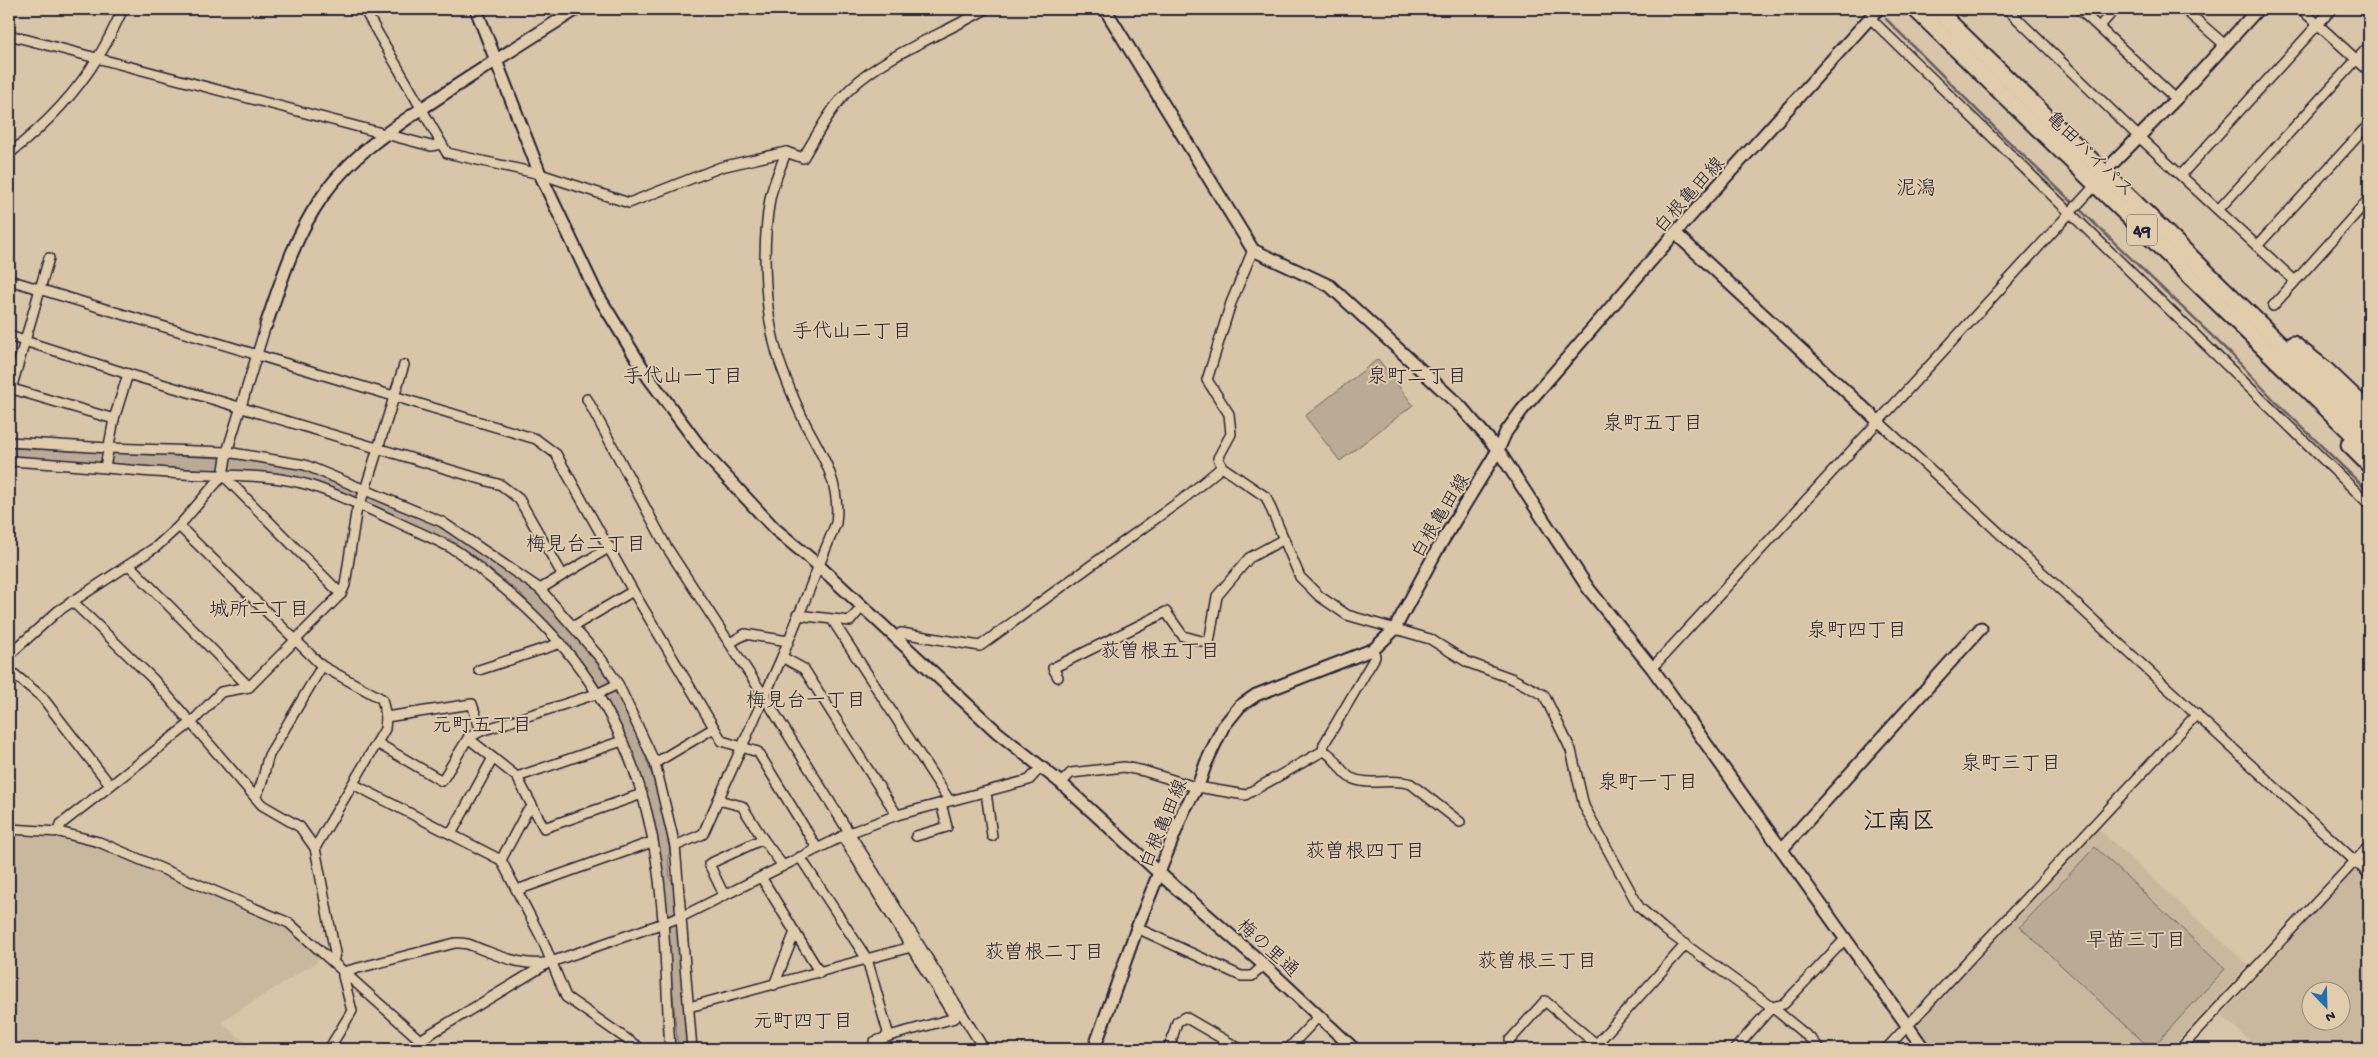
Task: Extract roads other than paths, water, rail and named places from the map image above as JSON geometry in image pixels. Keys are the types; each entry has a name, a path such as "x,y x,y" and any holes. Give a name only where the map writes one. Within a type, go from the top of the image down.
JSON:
{"highway":[{"name":"亀田バイパス","path":"1915,9 2369,450"},
{"name":"亀田バイパス","path":"1936,9 2369,430"},
{"path":"2220,284 2324,369 2369,411"},
{"path":"2279,363 2285,380 2369,465"}],"street":[{"path":"9,154 39,130 65,101 98,58 124,9"},
{"path":"364,9 446,152 540,174 629,203 722,166 786,152 803,158 823,124 850,89 873,71 986,9"},
{"name":"梅の里通","path":"476,9 540,174 596,292 618,331 653,385 706,455 775,529 818,565 997,732 1061,783 1159,873 1264,965 1354,1049"},
{"path":"9,655 72,601 156,547 179,526 223,475 227,452 266,325 291,253 320,199 348,167 386,134 422,109 577,9"},
{"path":"1105,9 1254,250 1330,286 1461,407 1498,450 1588,588 1652,668 1924,1049"},
{"name":"白根亀田線","path":"1094,1049 1137,928 1184,810 1198,786 1206,763 1223,727 1240,706 1256,695 1374,649 1394,630 1437,550 1498,450 1506,432 1522,410 1675,233 1878,9"},
{"path":"2006,9 2139,137 2219,209 2294,281"},
{"path":"2079,9 2176,99"},
{"path":"2099,27 2114,9"},
{"path":"2184,9 2226,45"},
{"path":"2112,164 2176,99 2258,9"},
{"path":"2301,9 2319,23 2369,71"},
{"path":"2181,175 2332,9"},
{"path":"1870,18 2071,211 2369,504"},
{"path":"9,35 431,146 441,144"},
{"path":"2219,209 2369,46"},
{"path":"2257,246 2369,124"},
{"path":"675,846 703,834 782,657 797,615 836,523 838,507 836,492 823,454 806,425 782,370 775,346 767,290 766,254 770,198 786,152"},
{"path":"1652,668 2091,190"},
{"path":"2273,306 2369,199"},
{"path":"1675,233 2369,874"},
{"path":"1254,250 1231,303 1207,380 1229,414 1231,434 1218,458 1222,467 1266,497 1300,577 1319,596 1347,615 1430,639 1467,662 1513,679 1544,695 1572,750 1584,806 1639,907 1664,930 1772,1007 1812,1040 1820,1049"},
{"path":"49,258 9,391 114,419"},
{"path":"9,280 536,439 556,454 610,547 633,591 722,741 758,752 817,848"},
{"path":"9,336 128,374 242,406 501,485 519,499 562,574"},
{"path":"59,832 61,824 192,722 221,692 249,687 341,594 345,585 358,504 366,490 404,365"},
{"path":"105,467 114,419 128,374"},
{"path":"587,399 666,546 764,696 910,947 955,1018 874,1042"},
{"path":"9,442 227,452 305,465 442,522 540,588 602,660 618,684 655,763 675,846 692,1049"},
{"path":"9,461 105,467 171,474 276,479 308,485 358,504 458,552 513,594 561,643 599,693 636,773 652,842 662,923 670,1049"},
{"path":"895,638 901,632 980,646 1187,496 1222,467"},
{"path":"223,475 341,594"},
{"path":"179,526 322,666 382,699 386,717 385,728 315,848"},
{"path":"1058,677 1053,668 1166,612 1183,636 1209,644 1217,596 1250,558 1284,539"},
{"path":"540,588 610,547"},
{"path":"129,565 249,687"},
{"path":"574,626 633,591"},
{"path":"72,601 153,679 262,805 300,827 315,848 335,953 333,962"},
{"path":"797,615 833,621 850,621 862,607"},
{"path":"833,621 945,802 947,827 916,836"},
{"path":"1782,849 1981,628"},
{"path":"730,643 744,634 788,641"},
{"path":"479,670 561,643"},
{"path":"1323,751 1324,744 1376,657 1374,649"},
{"path":"782,657 804,669 897,815"},
{"path":"255,796 261,788 269,754 322,666"},
{"path":"9,670 42,697 110,785"},
{"path":"376,743 442,781 468,738 599,693 618,684"},
{"path":"386,717 472,704 481,732"},
{"path":"1886,1049 2197,714"},
{"path":"655,763 714,728"},
{"path":"468,738 517,777 544,828 642,794"},
{"path":"517,777 622,741"},
{"path":"1061,783 1070,773 1124,767 1198,786 1244,795 1323,751 1332,754 1350,778 1370,782 1403,781 1411,784 1460,822"},
{"path":"451,834 493,758"},
{"path":"343,972 455,942 466,942 507,958 537,965 552,962 681,918 845,835 897,815 1029,780 1041,767"},
{"path":"353,784 501,860 552,962 566,997 641,1049"},
{"path":"986,792 992,836"},
{"path":"718,800 742,806 783,866"},
{"path":"501,860 526,813 532,808"},
{"path":"9,829 59,832 99,842 289,923 420,1040 423,1049"},
{"path":"845,835 984,1049"},
{"path":"724,895 709,864 763,839"},
{"path":"516,890 652,842"},
{"path":"2180,1049 2369,846"},
{"path":"800,857 868,960 889,1036"},
{"path":"761,877 820,973"},
{"path":"1137,928 1241,976 1252,976 1264,965"},
{"path":"774,985 795,932"},
{"path":"1735,1049 1772,1007 1784,1004 1846,938"},
{"path":"1510,1040 1545,1001 1594,1047 1686,944"},
{"path":"689,1008 910,947"},
{"path":"420,1040 552,962"},
{"path":"330,1049 352,1011 343,972"},
{"path":"1288,1049 1318,1016"},
{"path":"1169,1049 1177,1022 1186,1017 1240,1049"}],"waterway":[{"path":"1886,19 2005,138 2232,355 2275,401 2369,492"}],"district":[{"name":"泥潟","path":"1916,187"},
{"name":"手代山二丁目","path":"852,330"},
{"name":"手代山一丁目","path":"683,375"},
{"name":"泉町二丁目","path":"1417,375"},
{"name":"泉町五丁目","path":"1653,422"},
{"name":"梅見台二丁目","path":"586,543"},
{"name":"城所二丁目","path":"259,608"},
{"name":"泉町四丁目","path":"1857,629"},
{"name":"荻曽根五丁目","path":"1160,650"},
{"name":"梅見台一丁目","path":"806,699"},
{"name":"元町五丁目","path":"482,724"},
{"name":"泉町三丁目","path":"2011,762"},
{"name":"泉町一丁目","path":"1648,781"},
{"name":"江南区","path":"1899,820"},
{"name":"荻曽根四丁目","path":"1365,850"},
{"name":"早苗三丁目","path":"2136,939"},
{"name":"荻曽根二丁目","path":"1044,951"},
{"name":"荻曽根三丁目","path":"1537,960"},
{"name":"元町四丁目","path":"803,1020"}]}
